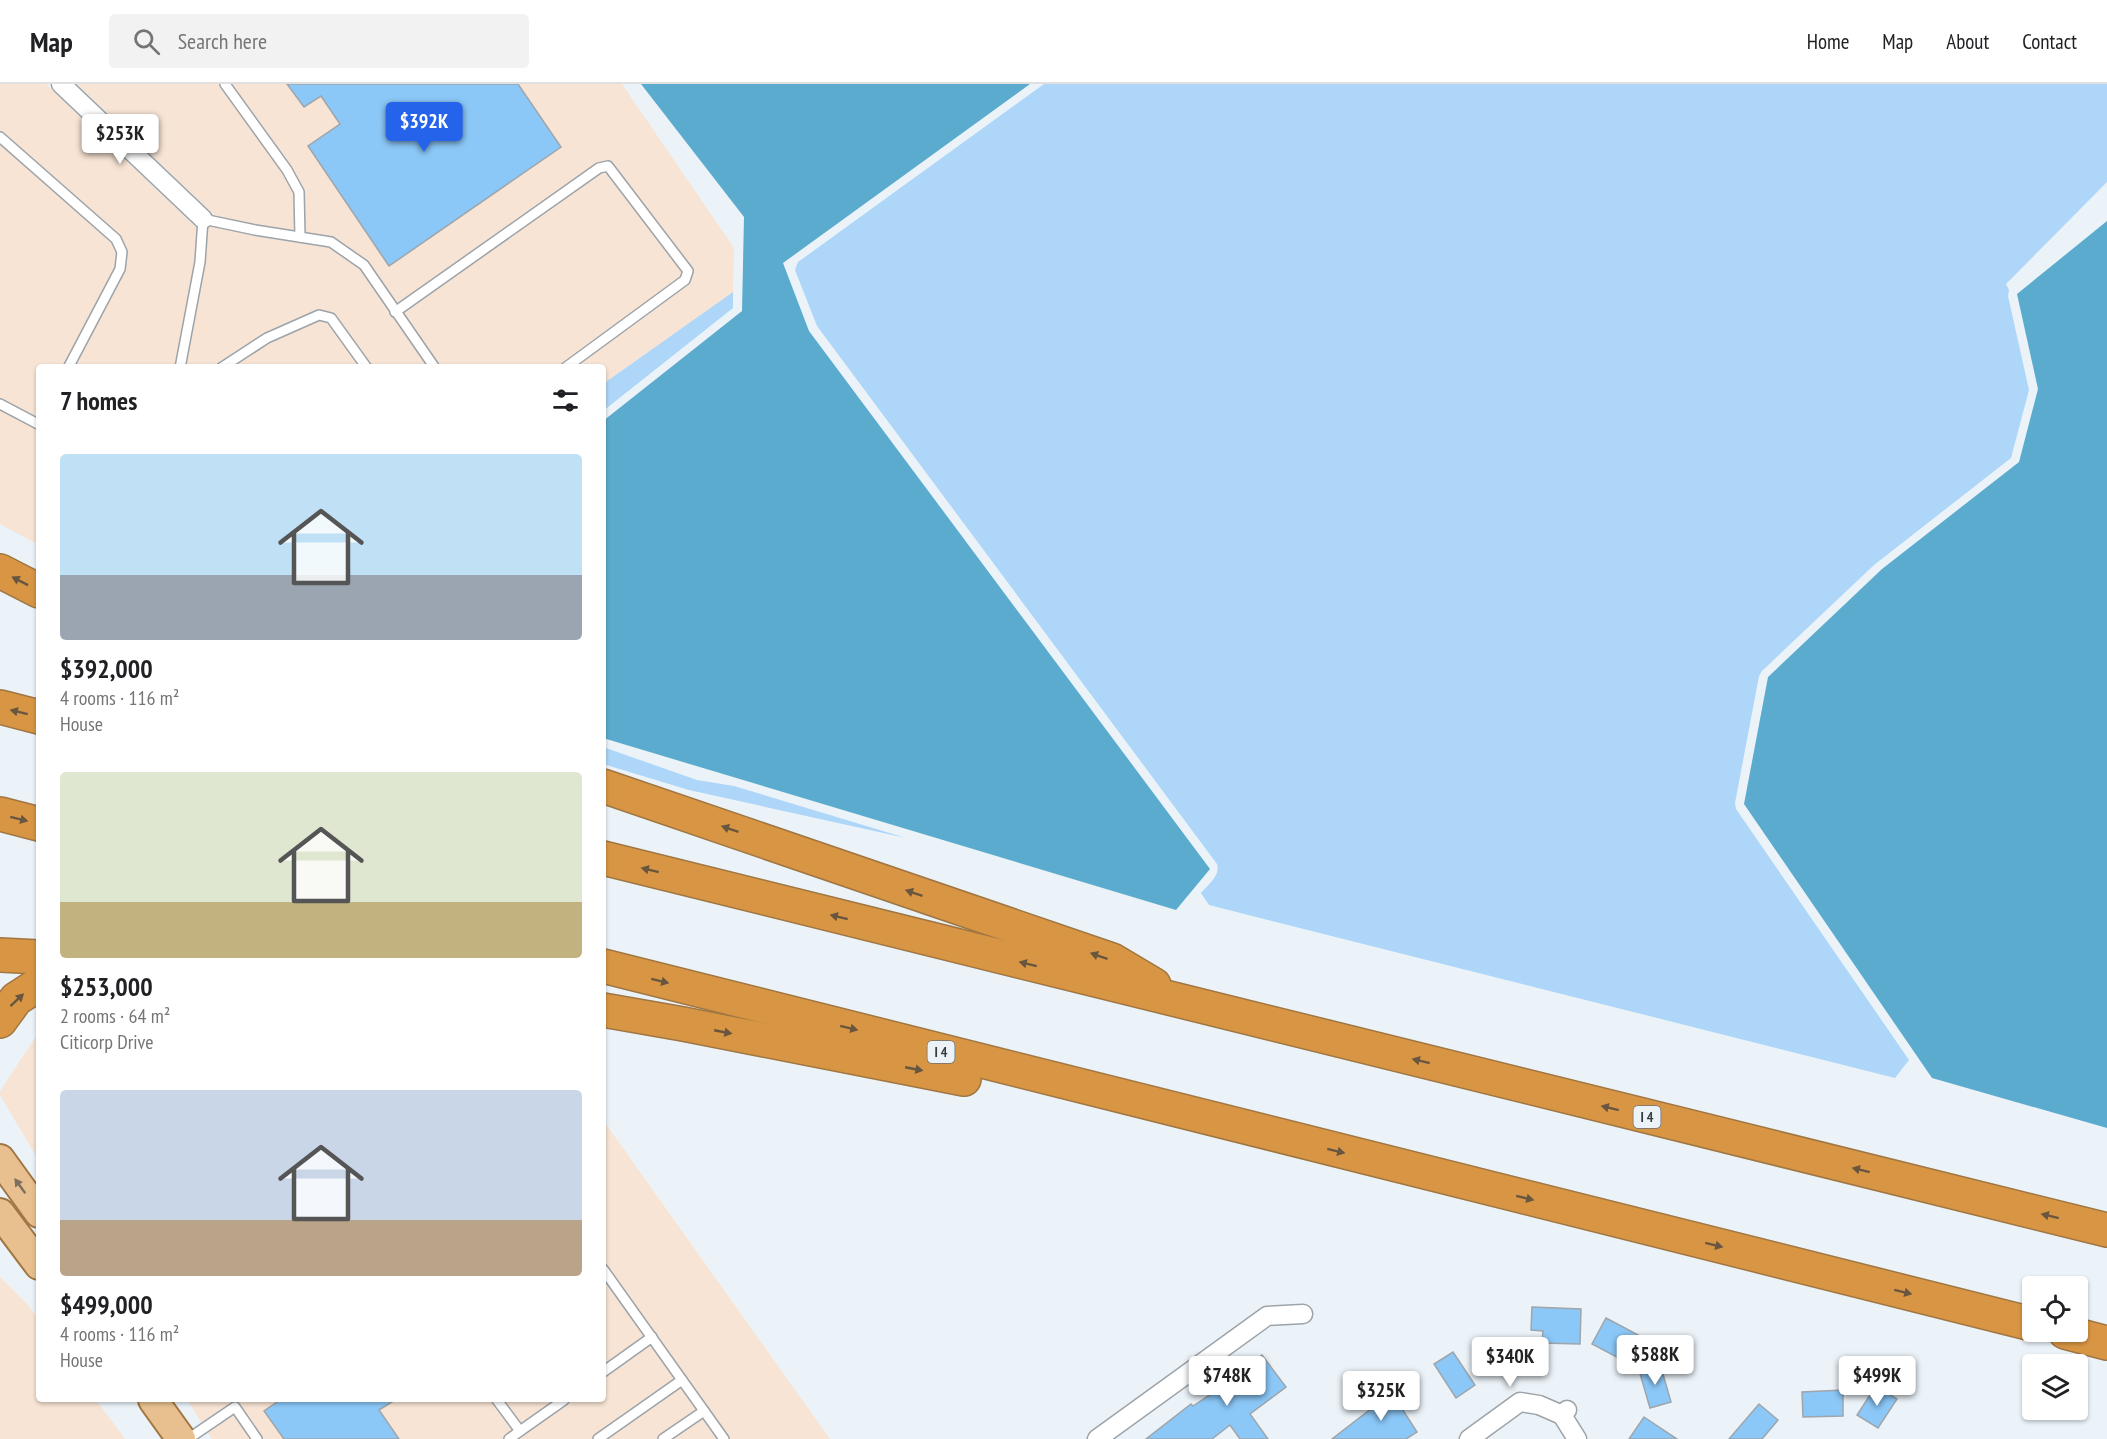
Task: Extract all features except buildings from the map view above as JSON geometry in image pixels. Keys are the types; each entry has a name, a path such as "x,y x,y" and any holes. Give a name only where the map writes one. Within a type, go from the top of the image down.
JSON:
{"highway":[{"path":"0,571 36,589"},
{"path":"0,707 36,716"},
{"path":"606,787 1112,960 1187,1004"},
{"path":"0,814 36,823"},
{"name":"I 4","path":"606,859 2107,1230"},
{"path":"0,956 36,957"},
{"name":"I 4","path":"606,967 2022,1322"},
{"path":"0,1021 16,999 36,986"},
{"path":"606,1011 1279,1137"},
{"path":"2088,1337 2107,1342"}],"main road":[{"path":"0,1158 36,1209"},
{"path":"0,1213 36,1261"},
{"path":"154,1402 181,1439"}],"street":[{"path":"61,84 203,219"},
{"path":"1097,1439 1267,1316 1303,1314"},
{"path":"1470,1439 1520,1402 1564,1413 1577,1439"}],"lane":[{"path":"225,84 287,170 299,192 300,237"},
{"path":"0,137 116,239 122,252 120,269 70,364"},
{"path":"395,312 599,168 608,166 688,271 685,280 570,364"},
{"path":"181,364 200,262 203,219 331,242 364,265 432,364"},
{"path":"227,364 267,338 319,315 331,318 364,364"},
{"path":"0,404 36,422"},
{"path":"606,1273 724,1439"},
{"path":"606,1370 652,1337"},
{"path":"598,1439 682,1380"},
{"path":"498,1402 520,1431"},
{"path":"509,1439 561,1402"},
{"path":"188,1439 235,1407 257,1439"},
{"path":"663,1439 704,1411"}],"shaded area":[{"path":"0,84 46,84 202,233 217,218 77,84 622,84 734,248 733,292 606,382 606,364 36,364 36,543 0,524"},
{"path":"641,84 1030,84 783,263 809,331 1210,869 1176,910 606,739 606,419 742,311 744,217"},
{"path":"1044,84 2107,84 2107,182 2006,284 2029,390 2011,458 1874,565 1759,676 1735,803 1736,809 1909,1060 1895,1078 1209,905 1201,893 1216,876 1217,864 817,326 795,270 798,262"},
{"path":"2107,221 2107,1128 1932,1078 1744,804 1768,677 1882,569 2019,462 2038,389 2017,294"},
{"path":"733,292 733,308 606,409 606,382"},
{"path":"606,748 697,780 734,786 906,838 689,790 606,765"},
{"path":"35,1038 36,1156 0,1095 0,1091"},
{"path":"606,1124 830,1439 212,1439 188,1402 606,1402"},
{"path":"0,1277 36,1316 36,1402 97,1402 125,1439 0,1439"}]}
